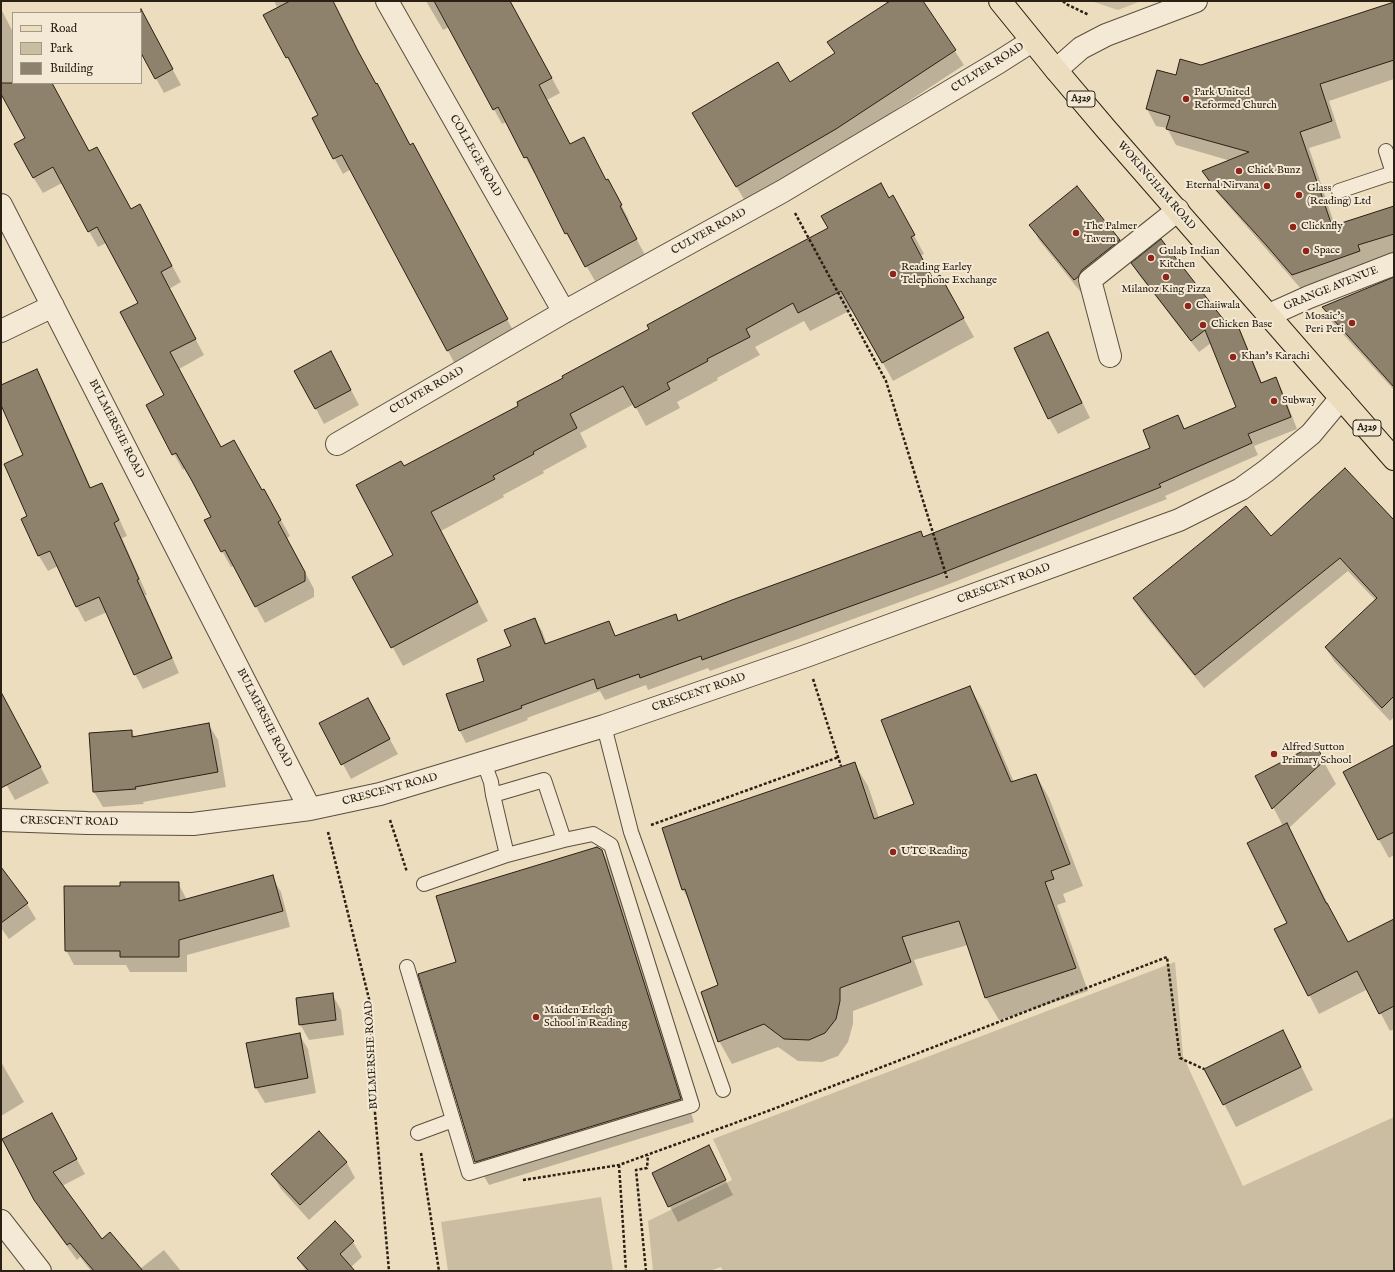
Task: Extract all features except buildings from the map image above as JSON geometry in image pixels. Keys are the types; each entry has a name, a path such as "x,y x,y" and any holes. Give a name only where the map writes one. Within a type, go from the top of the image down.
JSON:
{"main road":[{"name":"WOKINGHAM ROAD","path":"1000,1 1056,70 1394,459"}],"street":[{"name":"COLLEGE ROAD","path":"387,1 564,312"},
{"path":"1056,70 1082,48 1106,35 1196,1"},
{"name":"CULVER ROAD","path":"337,444 564,312 783,191 993,66 1032,41"},
{"name":"BULMERSHE ROAD","path":"1,205 310,809"},
{"path":"1110,356 1090,280 1178,210"},
{"name":"GRANGE AVENUE","path":"1269,315 1309,296 1394,264"},
{"path":"1,331 53,306"},
{"name":"CRESCENT ROAD","path":"1,820 87,823 193,824 310,809 380,794 604,726 806,656 1179,520 1241,489 1266,471 1311,434 1341,398"},
{"path":"1,1221 40,1271"}],"lane":[{"path":"1339,191 1393,174 1386,151"},
{"path":"604,726 631,832 723,1090"},
{"path":"484,763 491,782 507,856"},
{"path":"493,795 544,780 564,840"},
{"path":"407,967 469,1173 692,1105 611,844 593,834 564,840 507,856 424,884"},
{"path":"418,1133 453,1120"}],"path":[{"path":"1063,1 1066,4 1090,15"},
{"path":"783,191 886,381 955,602"},
{"path":"806,656 841,766"},
{"path":"631,832 839,757"},
{"name":"BULMERSHE ROAD","path":"310,809 328,831 370,1003 375,1113 389,1271"},
{"path":"517,1182 619,1165 648,1155 768,1111 948,1041 1006,1021 1167,957 1180,1058 1204,1069"},
{"path":"646,1271 636,1170 647,1168 648,1155"},
{"path":"619,1165 626,1271"},
{"path":"423,1171 440,1271"}],"green space":[{"path":"1091,1 1141,1 1118,10"},
{"path":"1175,962 1183,1056 1243,1186 1394,1117 1394,1271 723,1271 721,1267 709,1271 653,1271 648,1221 732,1180 713,1139"},
{"path":"601,1197 613,1271 448,1271 441,1222"}],"place":[{"name":"Park United Reformed Church","path":"1186,99"},
{"name":"Chick Bunz","path":"1239,171"},
{"name":"Eternal Nirvana","path":"1267,186"},
{"name":"Glass (Reading) Ltd","path":"1299,195"},
{"name":"Clicknfly","path":"1293,227"},
{"name":"The Palmer Tavern","path":"1076,233"},
{"name":"Space","path":"1306,251"},
{"name":"Gulab Indian Kitchen","path":"1151,258"},
{"name":"Reading Earley Telephone Exchange","path":"893,274"},
{"name":"Milanoz King Pizza","path":"1166,277"},
{"name":"Chaiiwala","path":"1188,306"},
{"name":"Mosaic's Peri Peri","path":"1352,323"},
{"name":"Chicken Base","path":"1203,325"},
{"name":"Khan's Karachi","path":"1233,357"},
{"name":"Subway","path":"1274,401"},
{"name":"Alfred Sutton Primary School","path":"1274,754"},
{"name":"UTC Reading","path":"893,852"},
{"name":"Maiden Erlegh School in Reading","path":"536,1017"}]}
